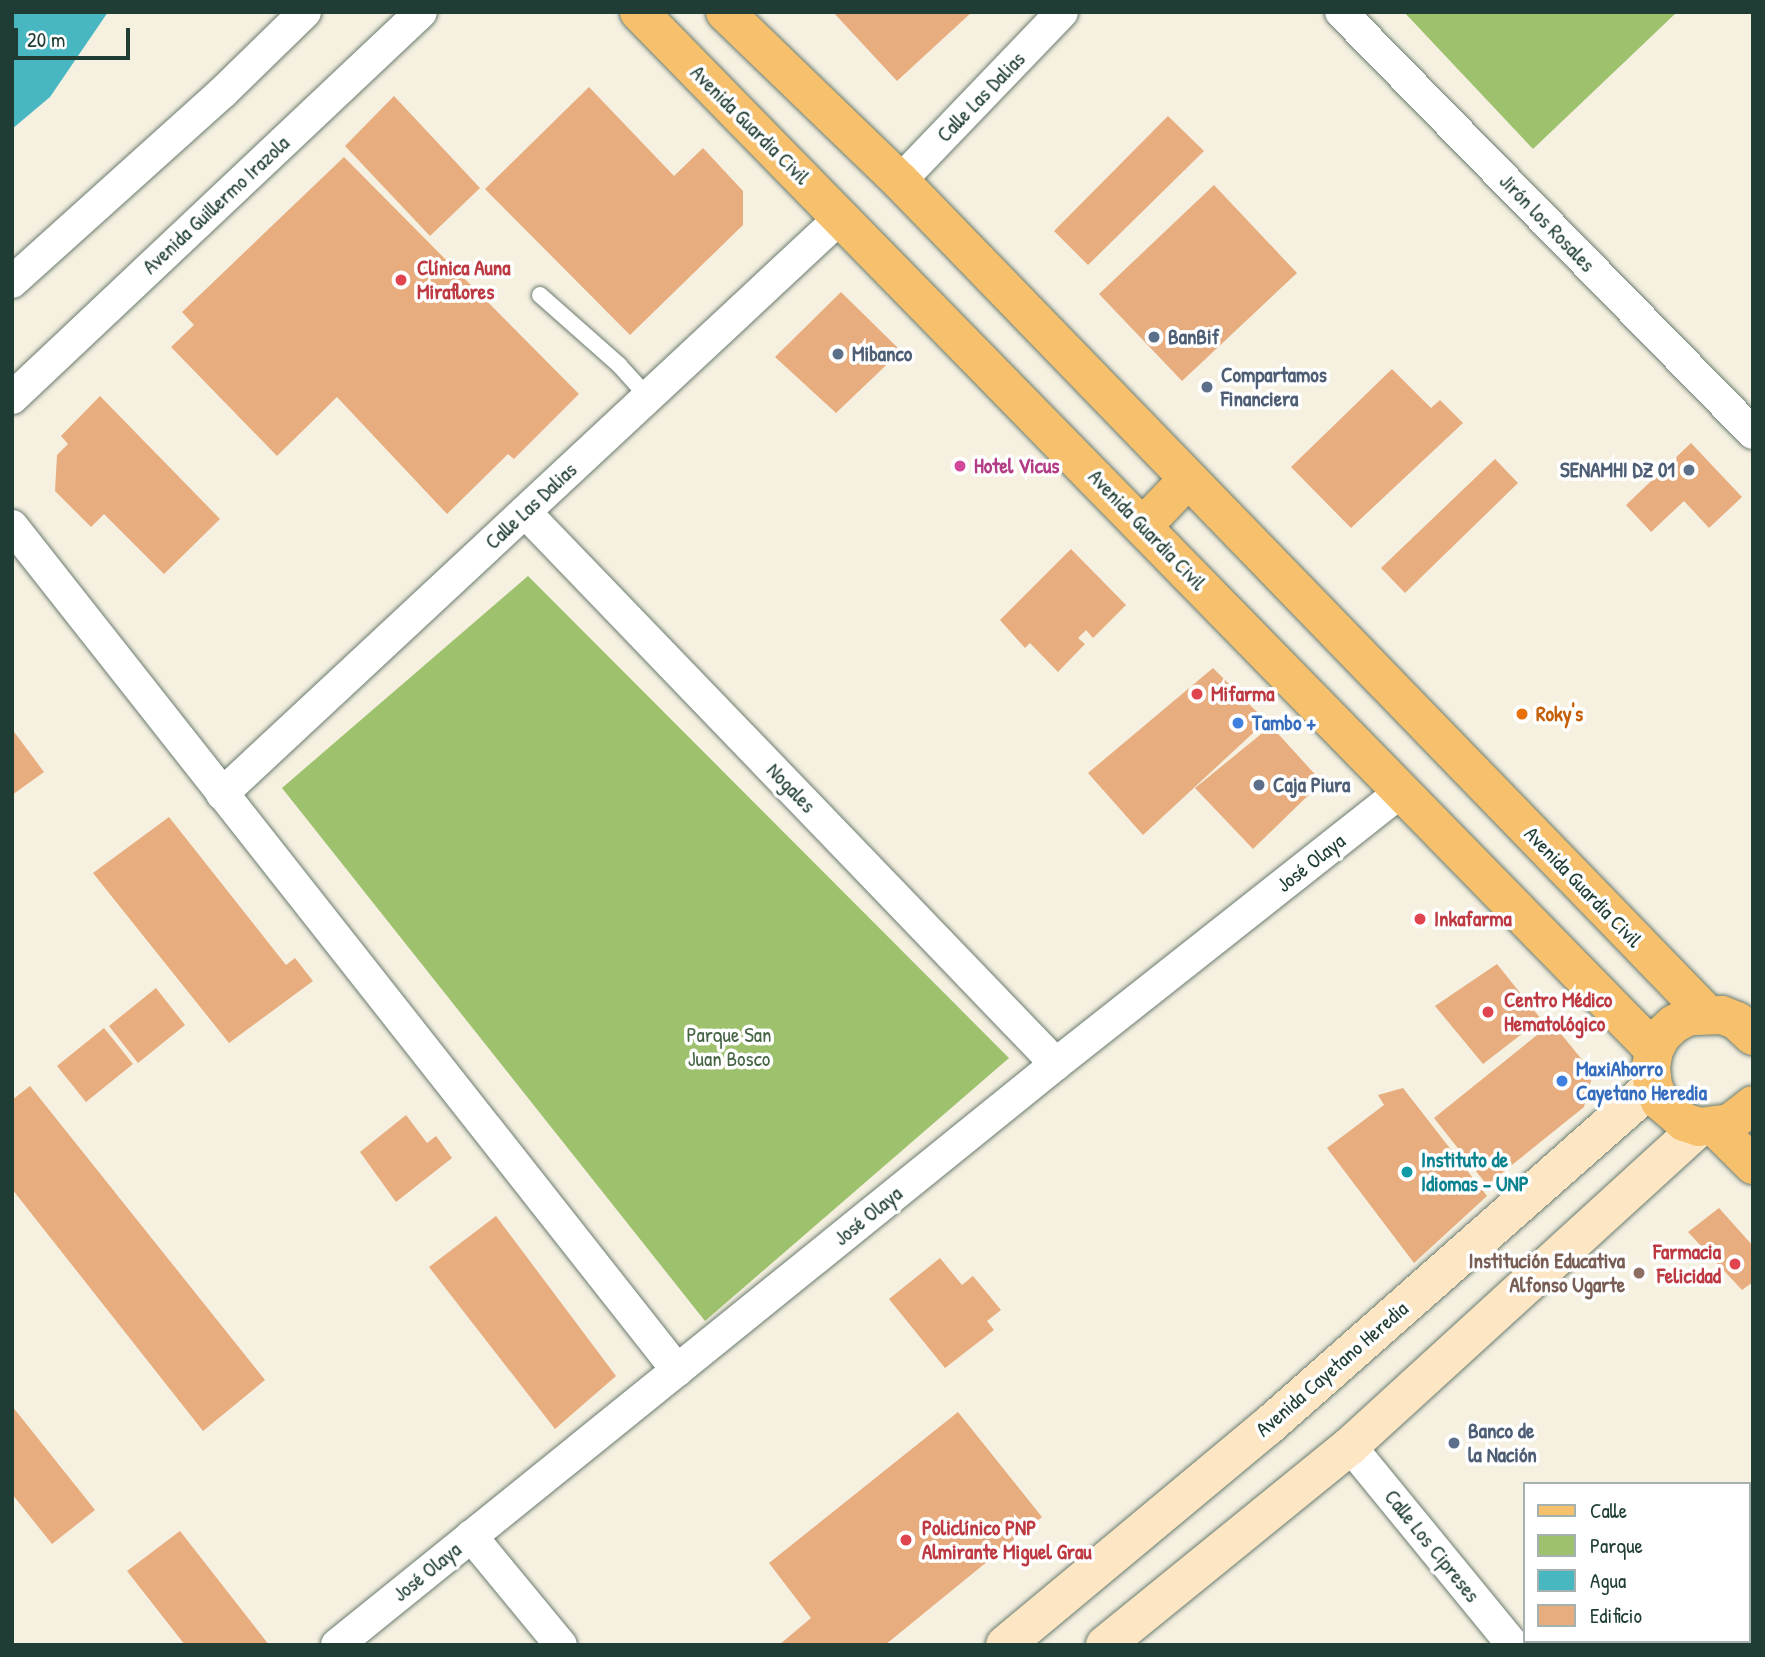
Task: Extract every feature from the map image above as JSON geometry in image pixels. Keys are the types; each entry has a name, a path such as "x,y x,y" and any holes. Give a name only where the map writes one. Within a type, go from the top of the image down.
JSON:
{"main road":[{"name":"Avenida Guardia Civil","path":"639,12 1402,791 1654,1068 1671,1113 1707,1127"},
{"name":"Avenida Guardia Civil","path":"725,12 900,181 1706,1013"},
{"path":"1143,526 1188,479"},
{"path":"1654,1068 1674,1024 1706,1013 1722,1015 1751,1031"},
{"name":"Avenida Cayetano Heredia","path":"1005,1645 1266,1427 1654,1068"},
{"path":"1105,1645 1350,1446 1707,1127 1730,1123 1753,1105"},
{"path":"1707,1127 1753,1165"}],"street":[{"path":"12,282 222,93 304,12"},
{"name":"Avenida Guillermo Irazola","path":"12,398 421,12"},
{"name":"Calle Las Dalias","path":"900,181 1062,12"},
{"name":"Jirón los Rosales","path":"1341,12 1753,433"},
{"name":"Calle Las Dalias","path":"222,794 841,217"},
{"name":"Nogales","path":"525,512 1056,1064"},
{"path":"12,526 677,1370"},
{"name":"José Olaya","path":"337,1645 1056,1064 1402,791"},
{"name":"Calle Los Cipreses","path":"1350,1446 1513,1645"},
{"path":"471,1536 561,1645"}],"lane":[{"path":"540,295 619,365 648,397"}],"green space":[{"path":"1404,12 1677,12 1533,149"},
{"name":"Parque San Juan Bosco","path":"528,576 1009,1058 705,1321 282,788"}],"water":[{"path":"12,12 108,12 50,97 12,129"}],"building":[{"path":"833,12 972,12 897,81"},
{"path":"589,87 674,176 703,148 743,191 743,225 630,335 485,189"},
{"path":"394,96 480,188 430,236 345,146"},
{"path":"1168,116 1204,151 1088,265 1054,231"},
{"path":"344,157 579,394 514,459 508,454 447,514 337,397 277,456 171,347 194,325 182,312"},
{"path":"1214,185 1297,273 1182,381 1099,294"},
{"name":"Mibanco","path":"841,292 901,351 836,413 775,357"},
{"path":"1392,369 1431,408 1440,400 1463,423 1351,528 1291,467"},
{"path":"100,396 220,519 164,574 104,514 91,527 55,491 57,455 68,444 61,436"},
{"name":"SENAMHI DZ 01","path":"1691,443 1742,497 1709,528 1684,501 1651,532 1626,505"},
{"path":"1495,459 1518,483 1405,593 1381,568"},
{"path":"1071,549 1126,605 1093,638 1086,630 1078,638 1085,644 1058,672 1030,643 1025,648 1000,620"},
{"path":"1213,668 1266,721 1143,835 1088,773"},
{"name":"Caja Piura","path":"1271,726 1322,782 1253,849 1195,788"},
{"path":"12,729 44,772 12,795"},
{"path":"169,817 286,965 295,958 313,981 229,1043 93,873"},
{"name":"Centro Médico Hematológico","path":"1497,964 1541,1019 1483,1064 1435,1006"},
{"path":"156,988 185,1025 138,1063 109,1026"},
{"path":"1552,1023 1593,1073 1584,1107 1487,1185 1434,1118"},
{"path":"104,1028 133,1064 86,1102 57,1066"},
{"path":"30,1086 265,1380 203,1431 12,1189 12,1100"},
{"name":"Instituto de Idiomas - UNP","path":"1403,1088 1487,1196 1414,1263 1327,1148 1384,1105 1378,1095"},
{"path":"406,1115 427,1143 436,1136 452,1158 396,1202 360,1152"},
{"name":"Farmacia Felicidad","path":"1719,1208 1753,1246 1753,1282 1742,1290 1688,1232"},
{"path":"496,1216 616,1376 555,1429 429,1267"},
{"path":"940,1258 962,1285 973,1276 1001,1310 987,1321 994,1330 945,1368 889,1299"},
{"path":"12,1406 95,1510 52,1544 12,1494"},
{"name":"Policlínico PNP Almirante Miguel Grau","path":"958,1412 1042,1517 885,1645 779,1645 811,1618 769,1563"},
{"path":"180,1531 269,1645 185,1645 127,1571"}],"place":[{"name":"Clínica Auna Miraflores","path":"401,280"},
{"name":"BanBif","path":"1154,337"},
{"name":"Mibanco","path":"838,354"},
{"name":"Compartamos Financiera","path":"1207,387"},
{"name":"Hotel Vicus","path":"960,466"},
{"name":"SENAMHI DZ 01","path":"1689,470"},
{"name":"Mifarma","path":"1197,694"},
{"name":"Roky's","path":"1522,714"},
{"name":"Tambo +","path":"1238,723"},
{"name":"Caja Piura","path":"1259,785"},
{"name":"Inkafarma","path":"1420,919"},
{"name":"Centro Médico Hematológico","path":"1488,1012"},
{"name":"MaxiAhorro Cayetano Heredia","path":"1562,1081"},
{"name":"Instituto de Idiomas - UNP","path":"1407,1172"},
{"name":"Farmacia Felicidad","path":"1735,1264"},
{"name":"Institución Educativa Alfonso Ugarte","path":"1639,1273"},
{"name":"Banco de la Nación","path":"1454,1443"},
{"name":"Policlínico PNP Almirante Miguel Grau","path":"906,1540"}]}
